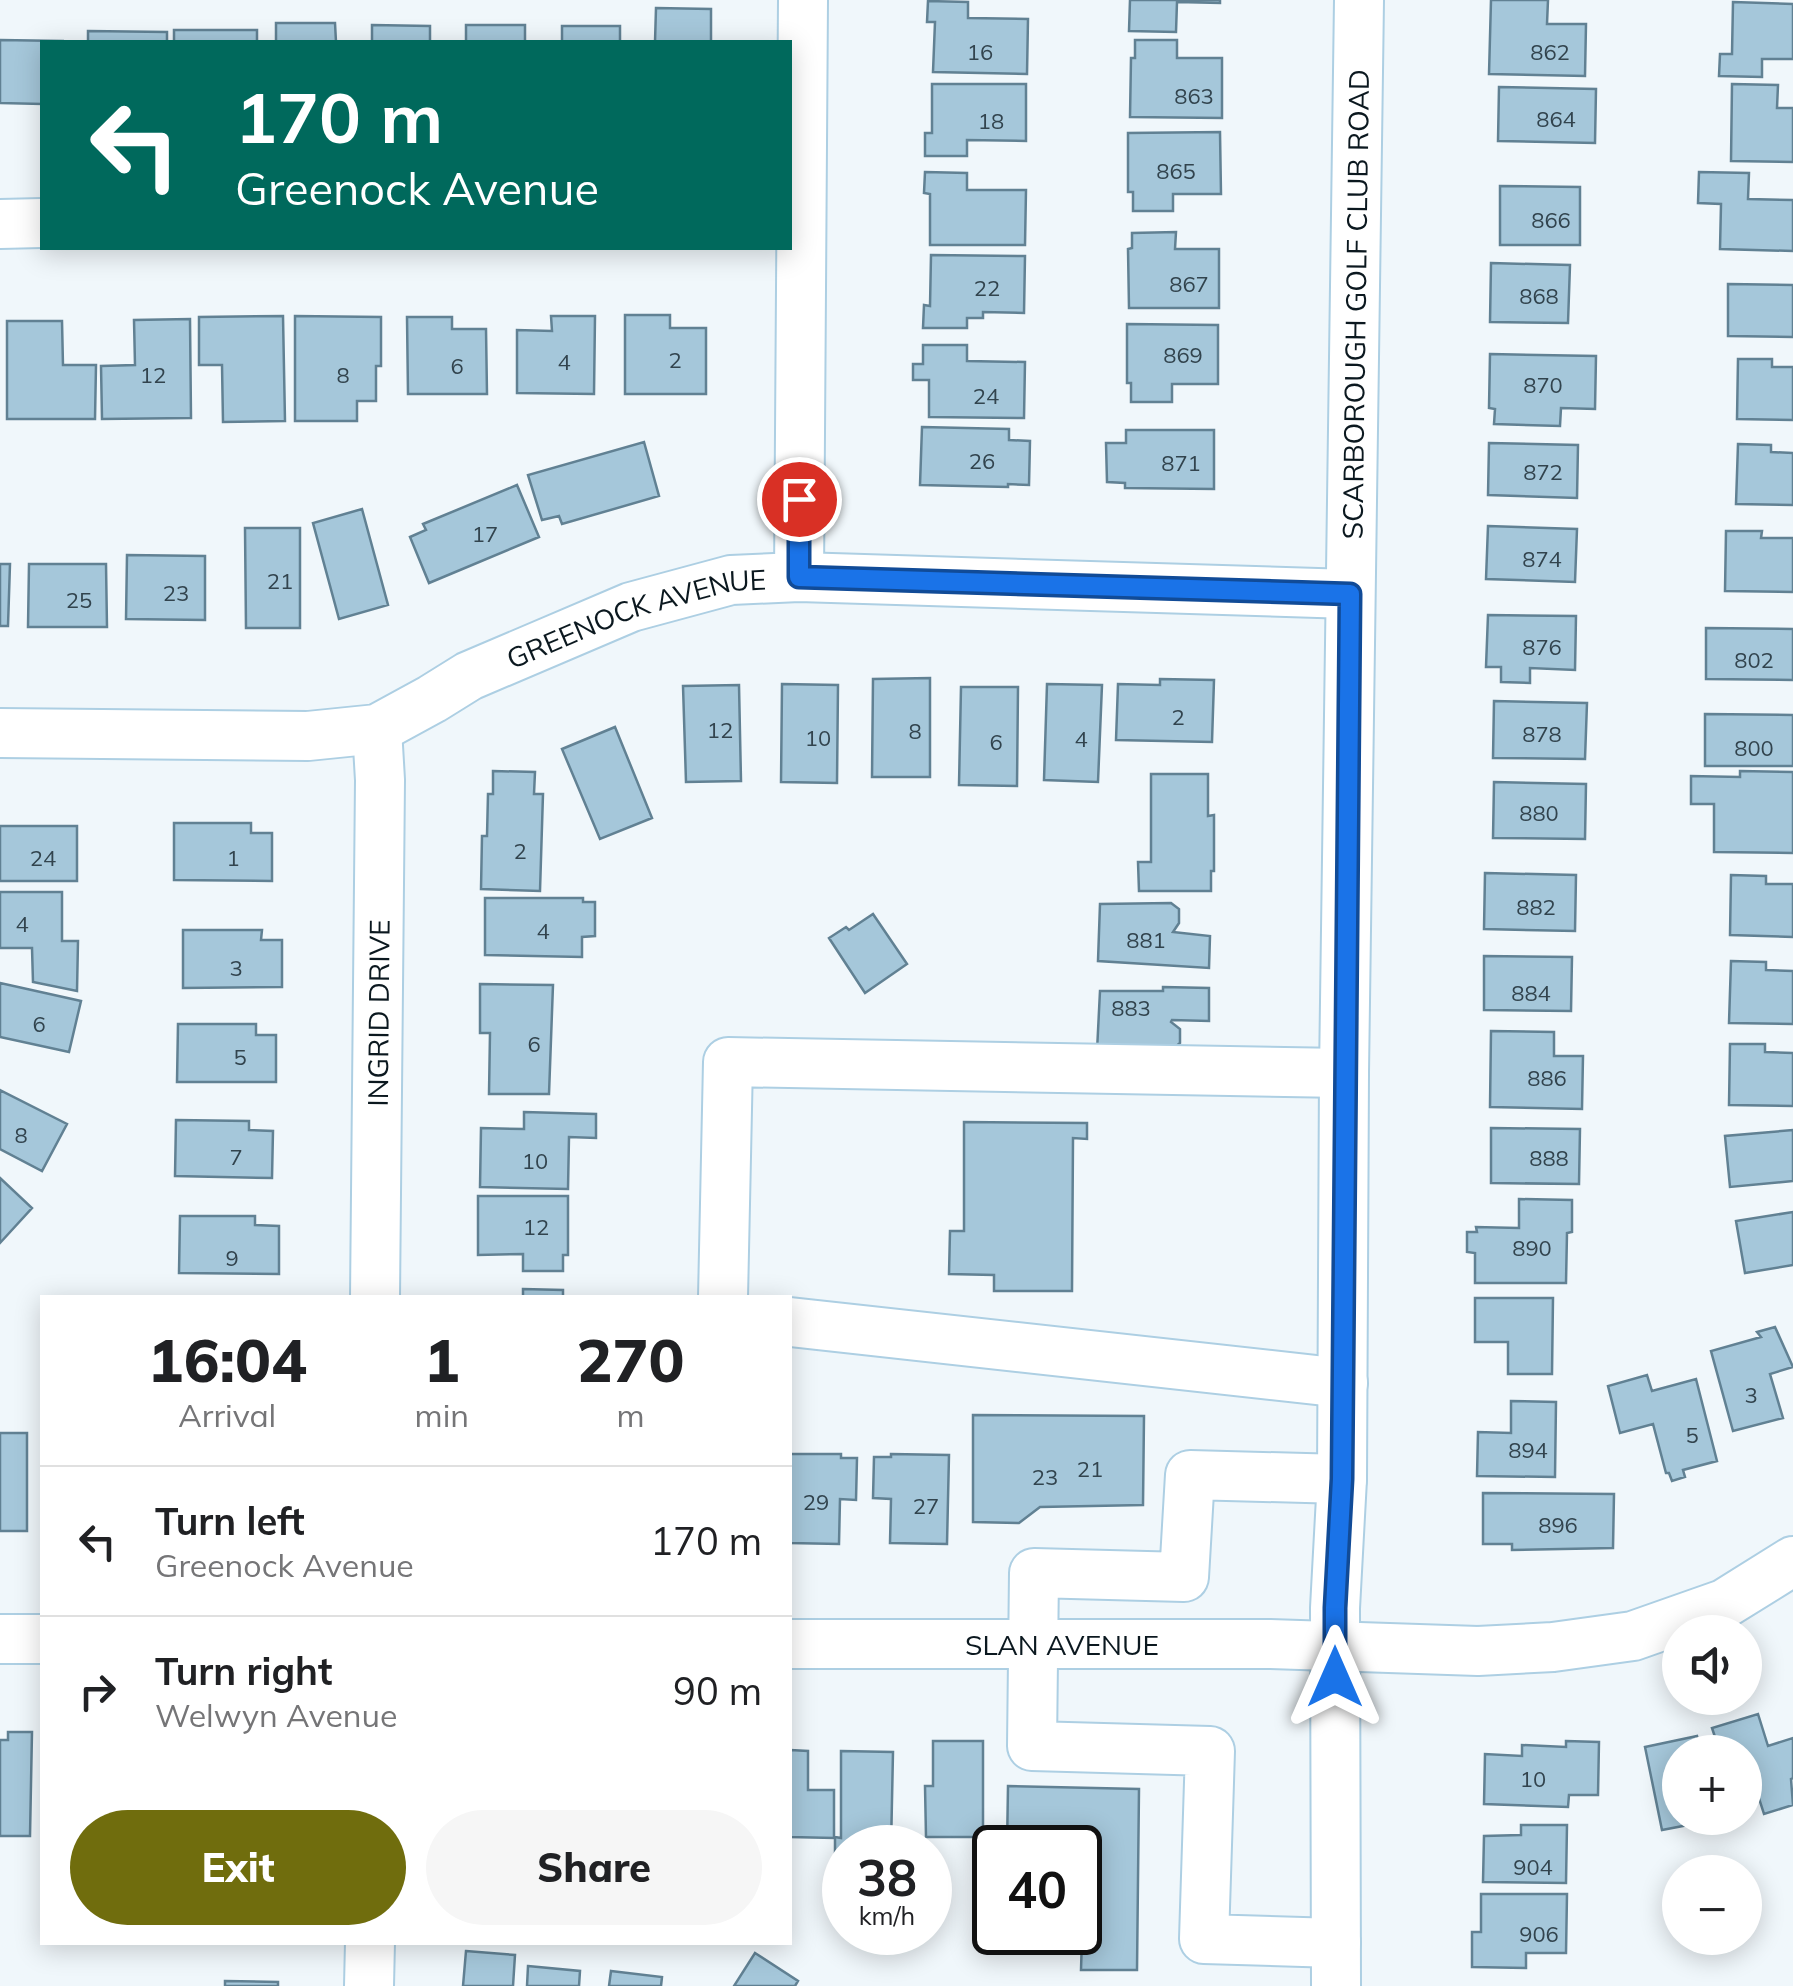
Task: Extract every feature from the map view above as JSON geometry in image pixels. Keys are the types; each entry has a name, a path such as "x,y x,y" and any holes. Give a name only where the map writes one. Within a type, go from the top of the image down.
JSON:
{"street":[{"path":"799,577 796,220 803,0"},
{"name":"SCARBOROUGH GOLF CLUB ROAD","path":"1336,1964 1336,1645 1342,1479 1359,0"},
{"path":"0,224 40,223"},
{"name":"GREENOCK AVENUE","path":"0,734 308,736 377,728 469,676 631,608 731,580 799,577 1350,594"},
{"name":"INGRID DRIVE","path":"376,1295 380,780 377,728"},
{"path":"723,1295 728,1062 1344,1073"},
{"path":"792,1322 1343,1383"},
{"path":"1336,1964 1204,1940 1210,1751 1032,1746 1032,1644 1034,1573 1184,1577 1190,1475 1342,1479"},
{"name":"SLAN AVENUE","path":"792,1644 1336,1645 1478,1650 1553,1647 1633,1636 1724,1604 1793,1561"},
{"path":"0,1639 40,1639"},
{"path":"370,1945 370,1986"}],"building":[{"path":"1130,0 1220,3 1177,2 1176,32 1129,31"},
{"path":"1491,0 1548,0 1547,24 1586,24 1585,76 1489,74"},
{"path":"928,1 968,2 968,18 1028,19 1027,74 933,72 935,22 927,22"},
{"path":"1733,2 1793,4 1793,59 1762,59 1762,77 1719,76 1720,54 1732,54"},
{"path":"656,8 711,9 711,40 655,40"},
{"path":"276,23 335,23 336,40 276,40"},
{"path":"372,25 430,26 430,40 372,40"},
{"path":"466,25 525,25 525,40 466,40"},
{"path":"562,26 620,26 620,40 562,40"},
{"path":"174,30 257,30 257,40 174,40"},
{"path":"88,31 167,32 167,40 88,40"},
{"path":"0,40 40,41 40,104 0,103"},
{"path":"1135,40 1177,40 1177,58 1222,58 1222,118 1130,117"},
{"path":"932,84 1026,84 1026,141 967,140 967,156 925,156 925,133 932,133"},
{"path":"1732,84 1778,85 1777,108 1793,108 1793,162 1731,161"},
{"path":"1499,87 1596,89 1595,143 1498,141"},
{"path":"1220,132 1221,194 1173,194 1173,211 1133,211 1133,192 1128,192 1128,133"},
{"path":"925,172 967,173 967,190 1026,190 1025,245 930,245 930,194 924,193"},
{"path":"1699,172 1749,173 1748,199 1793,200 1793,251 1720,249 1721,204 1698,203"},
{"path":"1500,186 1580,187 1580,245 1500,245"},
{"path":"1176,232 1175,249 1219,249 1219,308 1129,308 1128,249 1132,248 1132,233"},
{"path":"931,255 1025,256 1024,313 983,312 983,318 967,318 967,328 923,328 924,305 930,306"},
{"path":"1491,263 1570,265 1568,323 1490,322"},
{"path":"1728,284 1793,285 1793,337 1728,336"},
{"path":"625,315 670,315 670,328 706,328 706,394 625,394"},
{"path":"283,316 285,421 223,422 222,365 199,365 199,317"},
{"path":"295,316 381,317 376,401 357,401 357,421 295,421"},
{"path":"551,316 595,316 594,394 517,393 517,330 552,331"},
{"path":"407,317 452,317 452,329 486,329 487,394 408,394"},
{"path":"190,319 191,418 102,419 101,366 135,365 134,320"},
{"path":"7,321 62,321 63,365 96,365 95,419 7,419"},
{"path":"1127,324 1218,325 1218,384 1172,384 1172,402 1131,402 1131,383 1127,383"},
{"path":"923,345 967,345 967,361 1025,362 1024,418 929,417 929,380 913,380 913,364 923,364"},
{"path":"1490,354 1596,356 1595,409 1561,408 1560,426 1494,424 1495,409 1489,408"},
{"path":"1738,359 1772,359 1772,367 1793,367 1793,420 1737,419"},
{"path":"922,427 1009,429 1009,440 1030,441 1029,485 920,485"},
{"path":"1126,430 1214,430 1214,489 1125,488 1125,483 1107,482 1106,443 1126,443"},
{"path":"644,442 659,496 562,524 559,516 542,520 528,475"},
{"path":"1489,443 1578,445 1577,498 1488,495"},
{"path":"1738,444 1771,445 1771,452 1793,453 1793,505 1736,504"},
{"path":"517,485 539,537 429,583 410,537 426,530 423,524"},
{"path":"362,509 388,605 339,619 313,523"},
{"path":"1488,526 1577,529 1575,582 1486,579"},
{"path":"245,528 300,528 300,628 246,628"},
{"path":"1726,531 1762,531 1761,538 1793,538 1793,592 1725,591"},
{"path":"127,555 205,556 205,620 126,619"},
{"path":"0,564 10,564 8,626 0,626"},
{"path":"29,564 106,564 107,627 28,627"},
{"path":"1488,615 1576,616 1575,670 1530,668 1530,683 1501,682 1501,667 1486,667"},
{"path":"1706,628 1793,629 1793,680 1706,679"},
{"path":"930,678 930,777 872,777 873,679"},
{"path":"1160,679 1214,680 1212,742 1116,740 1118,684 1160,685"},
{"path":"782,684 838,685 837,783 781,782"},
{"path":"1047,684 1102,685 1098,782 1044,780"},
{"path":"739,685 741,781 686,782 683,686"},
{"path":"961,687 1018,687 1017,786 959,785"},
{"path":"1494,701 1587,703 1585,759 1493,758"},
{"path":"1705,714 1793,715 1793,766 1705,766"},
{"path":"615,727 652,818 600,839 562,749"},
{"path":"493,771 535,772 534,794 543,794 540,891 481,889 482,836 487,836"},
{"path":"1740,771 1793,772 1793,853 1714,852 1714,804 1691,804 1691,776 1740,777"},
{"path":"1151,774 1208,774 1208,816 1214,815 1211,891 1139,891 1138,862 1151,862"},
{"path":"1494,782 1586,784 1585,839 1493,838"},
{"path":"174,823 251,823 251,833 272,833 272,881 174,880"},
{"path":"0,826 77,826 77,881 0,881"},
{"path":"1485,873 1576,875 1575,931 1484,929"},
{"path":"1731,875 1766,876 1766,884 1793,884 1793,937 1730,935"},
{"path":"0,892 62,892 62,941 78,941 77,991 33,982 32,948 0,948"},
{"path":"485,898 583,898 583,902 595,902 595,936 582,937 582,957 485,955"},
{"path":"1171,903 1179,909 1179,923 1173,932 1210,936 1209,968 1098,961 1100,904"},
{"path":"873,914 907,964 865,993 829,938"},
{"path":"183,930 262,930 261,940 282,940 282,987 183,988"},
{"path":"1484,956 1572,957 1571,1011 1484,1010"},
{"path":"1731,961 1766,962 1766,970 1793,971 1793,1024 1729,1023"},
{"path":"0,983 81,1001 69,1052 0,1037"},
{"path":"480,984 553,985 549,1094 489,1094 490,1033 480,1033"},
{"path":"1163,987 1209,988 1209,1021 1172,1020 1180,1029 1180,1043 1170,1051 1097,1051 1100,991 1163,991"},
{"path":"178,1024 256,1024 256,1035 276,1035 276,1082 177,1082"},
{"path":"1491,1031 1554,1032 1554,1056 1583,1056 1582,1109 1490,1107"},
{"path":"1730,1044 1765,1044 1765,1052 1793,1053 1793,1106 1729,1105"},
{"path":"0,1090 67,1124 42,1171 0,1149"},
{"path":"524,1112 596,1114 596,1138 569,1137 568,1189 480,1187 481,1128 524,1129"},
{"path":"176,1120 249,1121 249,1130 273,1131 272,1178 175,1176"},
{"path":"964,1122 1087,1123 1087,1139 1073,1138 1072,1291 994,1291 994,1275 949,1274 950,1231 964,1231"},
{"path":"1491,1128 1580,1129 1579,1184 1491,1183"},
{"path":"1793,1130 1793,1181 1730,1187 1725,1136"},
{"path":"0,1178 32,1208 0,1243"},
{"path":"478,1196 568,1196 568,1255 563,1255 563,1271 523,1271 523,1254 478,1255"},
{"path":"1519,1199 1572,1200 1566,1283 1475,1283 1475,1253 1467,1252 1467,1232 1477,1232 1476,1227 1519,1228"},
{"path":"1793,1212 1793,1265 1745,1273 1736,1221"},
{"path":"180,1216 255,1216 255,1225 279,1226 279,1274 179,1273"},
{"path":"523,1289 563,1290 563,1295 523,1295"},
{"path":"1475,1298 1553,1298 1552,1374 1508,1374 1508,1342 1475,1342"},
{"path":"1775,1327 1793,1367 1770,1374 1783,1418 1733,1431 1711,1351 1761,1337 1757,1332"},
{"path":"1647,1375 1652,1391 1696,1379 1717,1461 1683,1470 1685,1477 1672,1481 1666,1473 1653,1424 1620,1433 1608,1386"},
{"path":"1511,1401 1556,1402 1555,1477 1477,1476 1478,1432 1511,1433"},
{"path":"973,1415 1144,1416 1143,1505 1040,1507 1019,1523 973,1522"},
{"path":"0,1433 27,1433 27,1531 0,1531"},
{"path":"792,1454 841,1454 841,1458 857,1458 856,1500 840,1499 839,1544 792,1543"},
{"path":"949,1455 947,1544 890,1543 891,1499 873,1498 874,1457"},
{"path":"1483,1493 1614,1494 1613,1548 1512,1550 1512,1544 1483,1544"},
{"path":"1758,1715 1768,1746 1793,1738 1793,1805 1764,1814 1762,1735 1714,1735 1712,1728"},
{"path":"8,1732 32,1732 30,1836 0,1836 0,1740 8,1740"},
{"path":"933,1741 983,1741 983,1825 972,1825 972,1837 952,1837 952,1825 926,1825 925,1786 933,1786"},
{"path":"1566,1741 1599,1742 1598,1795 1569,1795 1568,1807 1484,1804 1485,1754 1522,1756 1522,1745 1566,1747"},
{"path":"1662,1743 1662,1830 1645,1747"},
{"path":"792,1750 808,1751 808,1790 834,1790 834,1825 822,1825 822,1838 792,1837"},
{"path":"841,1751 893,1752 891,1825 841,1825"},
{"path":"1008,1786 1139,1789 1137,1970 1081,1970 1081,1955 1102,1955 1102,1825 1007,1825"},
{"path":"1521,1825 1567,1825 1566,1883 1483,1882 1484,1836 1521,1835"},
{"path":"1481,1894 1567,1894 1566,1953 1526,1953 1526,1968 1472,1967 1472,1932 1481,1932"},
{"path":"466,1951 515,1955 513,1986 463,1986"},
{"path":"755,1953 798,1981 795,1986 734,1986"},
{"path":"528,1966 580,1971 579,1986 527,1986"},
{"path":"611,1971 662,1977 661,1986 609,1986"},
{"path":"225,1981 278,1982 278,1986 225,1986"}],"route":[{"path":"799,499 799,577 1350,594 1342,1479 1335,1677"}]}
